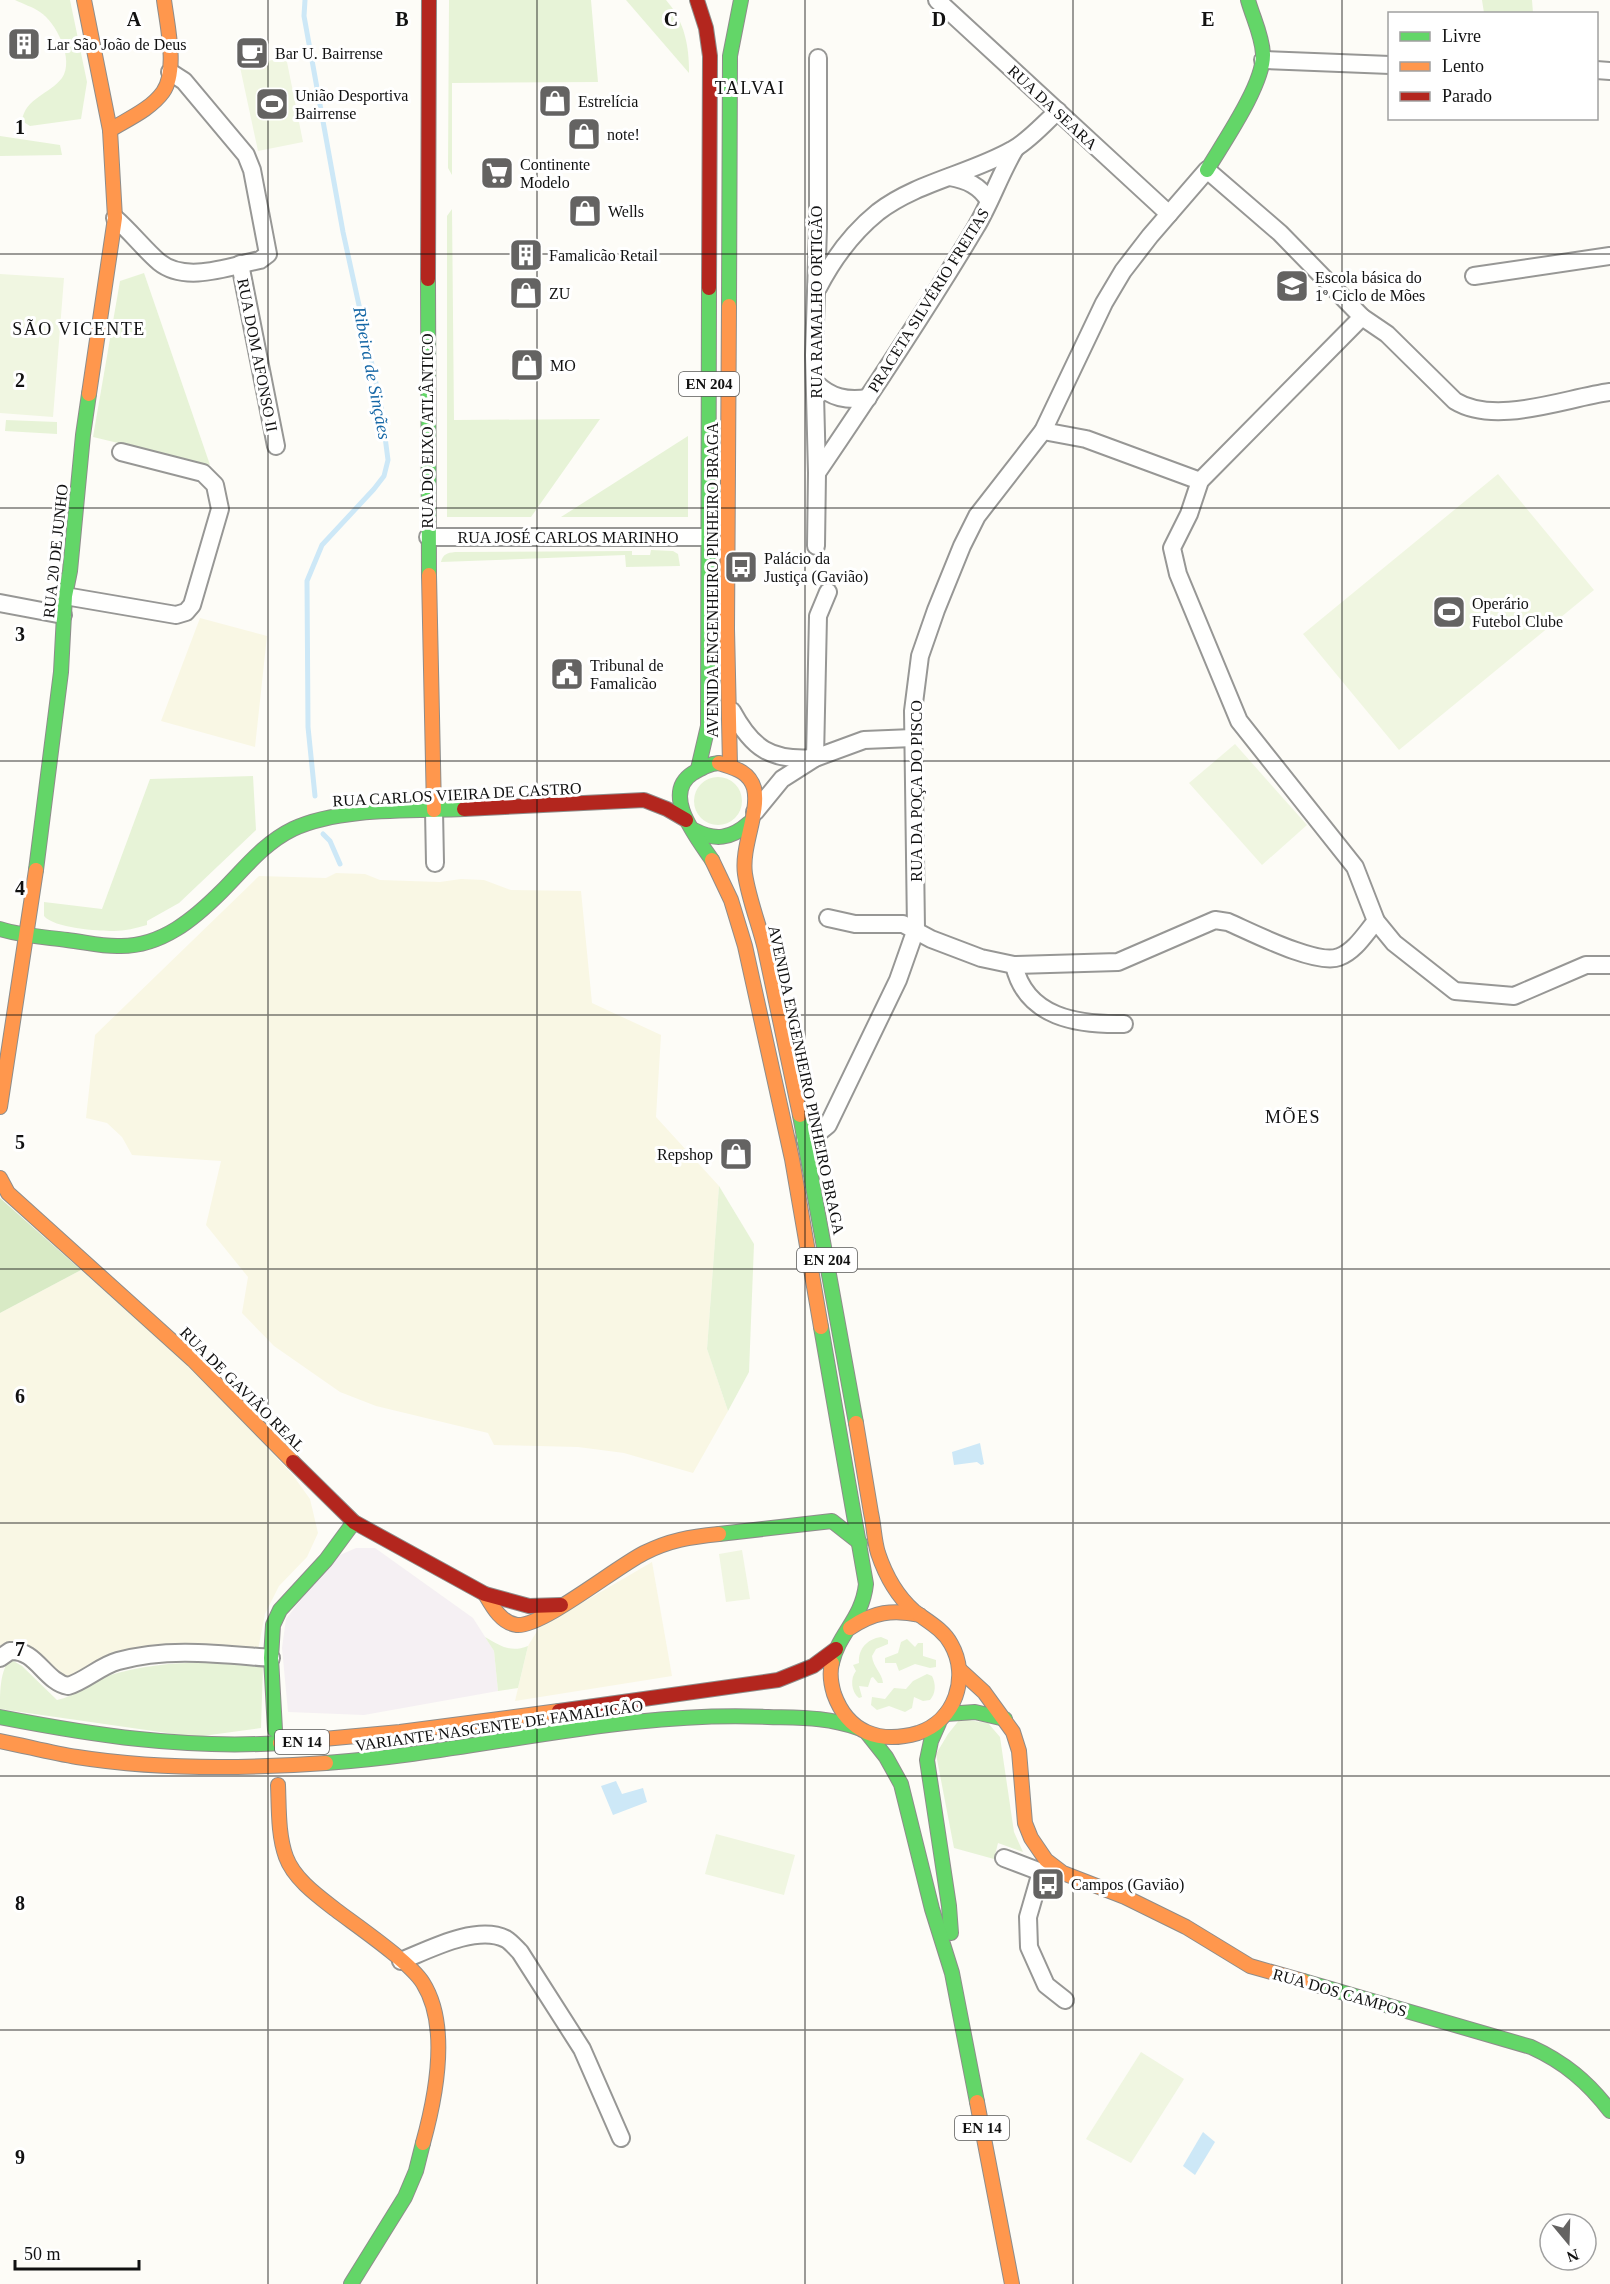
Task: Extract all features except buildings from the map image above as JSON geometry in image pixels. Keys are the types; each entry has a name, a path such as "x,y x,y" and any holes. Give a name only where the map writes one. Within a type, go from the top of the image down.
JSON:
{"main road":[{"name":"RUA 20 DE JUNHO","path":"0,1107 27,936 51,753 60,672 63,615 70,571 83,435 115,218 110,130 84,0"},
{"path":"110,130 139,113 165,91 170,72 164,0"},
{"name":"RUA DO EIXO ATLÂNTICO","path":"429,0 428,537 434,810"},
{"name":"AVENIDA ENGENHEIRO PINHEIRO BRAGA","path":"697,0 706,28 710,56 708,726 694,772 683,786 680,797 681,809 719,873 731,900 746,946 792,1159 860,1543 866,1596 863,1608 836,1648 831,1666 831,1684 836,1701 845,1716 863,1731"},
{"name":"AVENIDA ENGENHEIRO PINHEIRO BRAGA","path":"730,765 727,588 730,56 741,0"},
{"path":"1207,170 1230,132 1263,60 1263,47 1248,0"},
{"name":"AVENIDA ENGENHEIRO PINHEIRO BRAGA","path":"694,772 708,764 730,765 740,769 754,788 756,800 744,850 746,878 764,948 805,1139 878,1551 888,1578 904,1601 935,1624 948,1637 956,1653 960,1670 959,1686 954,1701 942,1719"},
{"name":"RUA CARLOS VIEIRA DE CASTRO","path":"644,800 694,772"},
{"name":"RUA CARLOS VIEIRA DE CASTRO","path":"0,929 27,936 105,946 131,946 156,940 192,919 269,844 312,821 339,815 644,800 667,809 690,825"},
{"path":"690,825 705,836 723,838 740,832 752,817"},
{"name":"RUA DE GAVIÃO REAL","path":"0,1178 8,1193 193,1360 354,1522 485,1594 529,1606 561,1605"},
{"path":"832,1521 851,1494"},
{"path":"526,1625 545,1617 622,1564 658,1545 676,1539 832,1521 860,1543"},
{"path":"275,1730 271,1658 273,1625 280,1610 326,1560 354,1522"},
{"name":"RUA DE GAVIÃO REAL","path":"485,1594 495,1612 503,1619 517,1625 526,1625"},
{"path":"526,1625 531,1614 529,1606"},
{"name":"AVENIDA ENGENHEIRO PINHEIRO BRAGA","path":"850,1628 865,1617 883,1611 902,1611 920,1615"},
{"name":"VARIANTE NASCENTE DE FAMALICÃO","path":"0,1717 81,1733 150,1742 221,1745 303,1742 465,1724 786,1679 806,1672 823,1661 836,1648"},
{"path":"960,1670 984,1692 1013,1732 1019,1751 1025,1823 1043,1866"},
{"path":"942,1719 975,1712 1005,1719"},
{"name":"VARIANTE NASCENTE DE FAMALICÃO","path":"0,1742 77,1757 146,1765 261,1768 371,1760 681,1718 750,1716 835,1720 863,1731"},
{"name":"EN 14","path":"863,1731 885,1739 904,1739 922,1733 942,1719"},
{"name":"EN 14","path":"942,1719 931,1741 927,1760 949,1905 952,1973"},
{"name":"EN 14","path":"863,1731 887,1756 901,1784 932,1909 952,1973 1012,2284"},
{"path":"278,1785 281,1836 286,1857 292,1869 313,1892 401,1961 427,1989 436,2018 438,2053 430,2117 420,2159 405,2198 351,2284"},
{"name":"RUA DOS CAMPOS","path":"1063,1874 1125,1897 1186,1927 1250,1966 1531,2047 1559,2059 1580,2076 1610,2111"}],"street":[{"name":"RUA DA SEARA","path":"937,0 1169,214"},
{"name":"RUA RAMALHO ORTIGÃO","path":"816,546 818,58"},
{"path":"1263,60 1388,65"},
{"path":"115,218 160,262 171,269 183,272 196,272 264,259 268,254 252,170 239,145 184,81 170,72"},
{"name":"PRACETA SILVÉRIO FREITAS","path":"816,292 831,262 852,237 879,212 900,199 1015,149 1058,111"},
{"name":"PRACETA SILVÉRIO FREITAS","path":"817,473 868,398 978,224 1002,171 1015,149"},
{"path":"1207,170 1280,233 1362,317 1387,334 1455,401 1466,408 1481,411 1521,409 1610,392"},
{"name":"RUA DA POÇA DO PISCO","path":"805,1139 817,1134 828,1125 898,981 916,929 913,711 920,656 953,568 972,526 987,502 1043,431 1118,279 1150,236 1207,170"},
{"name":"PRACETA SILVÉRIO FREITAS","path":"950,177 964,179 976,186 989,201"},
{"path":"818,228 834,238 852,237"},
{"path":"1474,276 1610,256"},
{"name":"RUA DOM AFONSO II","path":"240,264 276,446"},
{"path":"1362,317 1200,481 1189,514 1172,548 1178,574 1239,721 1355,867 1376,921 1394,943 1455,991 1514,996 1586,964 1610,965"},
{"name":"PRACETA SILVÉRIO FREITAS","path":"816,383 824,391 840,399 868,398"},
{"path":"1043,431 1086,439 1200,481"},
{"path":"65,596 176,615 186,612 192,605 220,508 215,485 203,473 121,452"},
{"name":"RUA JOSÉ CARLOS MARINHO","path":"428,537 708,537"},
{"path":"815,758 818,616 828,592"},
{"path":"0,603 63,615"},
{"path":"729,704 741,728 758,747 797,759 815,758"},
{"path":"752,817 782,779 815,758 864,740 913,738"},
{"name":"RUA DO EIXO ATLÂNTICO","path":"434,810 435,863"},
{"path":"828,918 855,924 903,924 931,939 971,954 1014,965 1118,962 1215,920 1228,922 1304,954 1326,960 1351,950 1376,921"},
{"path":"1014,965 1016,976 1025,992 1051,1013 1067,1019 1124,1024"},
{"path":"0,1658 10,1651 21,1652 32,1658 61,1684 68,1686 117,1661 168,1653 194,1652 271,1658"},
{"name":"RUA DOS CAMPOS","path":"1004,1858 1043,1866 1063,1874"},
{"path":"1043,1866 1028,1917 1029,1947 1046,1985 1065,2000"},
{"path":"401,1961 475,1934 507,1939 520,1952 582,2049 621,2138"}],"shaded area":[{"path":"200,618 267,636 255,747 161,721"},
{"path":"336,873 365,874 380,880 440,882 461,879 484,880 511,890 581,891 592,1003 661,1035 656,1117 719,1186 707,1349 728,1411 693,1473 624,1453 578,1447 494,1445 488,1433 376,1406 340,1392 274,1346 242,1313 248,1277 206,1225 221,1161 132,1155 122,1137 107,1123 86,1118 95,1035 259,876 326,878"},
{"path":"81,1270 191,1367 292,1474 310,1499 318,1533 307,1557 279,1586 265,1614 258,1650 174,1646 67,1683 20,1643 0,1650 0,1313"},
{"path":"356,1548 375,1548 473,1618 494,1651 498,1691 364,1715 288,1712 282,1648 286,1619 333,1558"},
{"path":"652,1562 672,1676 515,1701 528,1646 539,1628"}],"green space":[{"path":"15,0 70,0 87,82 81,119 30,126 22,121 28,107 62,78 66,62 62,42 52,24 37,10"},
{"path":"449,0 591,0 598,82 452,83 452,175 448,168"},
{"path":"626,0 666,0 678,17 685,35 689,73"},
{"path":"1482,0 1532,0 1533,12 1484,12"},
{"name":"União Desportiva Bairrense","path":"286,57 303,142 258,151 240,67"},
{"path":"0,136 60,145 62,155 0,156"},
{"path":"452,209 454,420 600,419 531,517 447,517 447,216"},
{"path":"144,273 210,465 93,437 120,281"},
{"path":"0,274 64,278 53,417 0,413"},
{"path":"6,420 57,422 57,434 5,431"},
{"path":"688,436 688,517 561,517"},
{"name":"Operário Futebol Clube","path":"1498,474 1594,590 1399,750 1303,634"},
{"path":"651,550 673,551 678,554 680,566 626,567 625,555 441,562 446,554 455,552 632,551 632,555 650,555"},
{"path":"1235,744 1307,825 1262,865 1189,783"},
{"path":"253,776 256,830 179,903 147,921 147,925 114,931 97,930 66,926 44,916 44,902 102,909 150,779"},
{"path":"713,777 723,777 735,784 742,796 742,806 735,818 723,825 713,825 698,814 694,806 694,796 705,781"},
{"path":"719,1186 754,1244 749,1372 728,1411 707,1349"},
{"path":"0,1198 81,1270 0,1313"},
{"path":"742,1550 750,1599 726,1602 719,1554"},
{"path":"485,1637 511,1649 528,1646 518,1688 498,1691 494,1651"},
{"path":"881,1637 888,1640 888,1644 876,1649 872,1656 883,1683 878,1683 873,1677 871,1678 868,1687 859,1686 862,1697 859,1698 852,1685 856,1671 853,1665 859,1663 860,1653 864,1646"},
{"path":"907,1639 915,1647 918,1643 923,1643 923,1656 936,1660 936,1667 930,1668 915,1664 899,1671 896,1663 885,1663 885,1658 898,1653 901,1642"},
{"path":"10,1659 22,1666 57,1700 70,1696 107,1676 146,1667 184,1663 263,1665 261,1728 195,1737 0,1709 2,1676"},
{"path":"927,1674 932,1676 935,1685 930,1700 923,1701 914,1697 912,1708 905,1712 889,1706 877,1710 871,1705 872,1697 885,1699 894,1688 906,1689 913,1681"},
{"path":"960,1719 988,1723 1000,1737 1014,1832 1023,1852 998,1843 994,1859 954,1848 936,1754"},
{"path":"716,1834 795,1855 784,1895 705,1874"},
{"path":"1141,2052 1184,2079 1131,2163 1086,2139"}],"water":[{"path":"980,1443 984,1464 977,1462 954,1465 952,1452"},
{"path":"616,1781 622,1794 643,1788 647,1802 613,1815 601,1786"},
{"path":"1203,2132 1215,2142 1195,2175 1183,2166"}],"waterway":[{"name":"Ribeira de Sinçães","path":"305,0 304,16 343,232 381,406 388,460 384,476 374,489 322,545 307,581 308,727 315,796"},
{"name":"Ribeira de Sinçães","path":"323,834 330,841 340,864"}],"traffic: fast":[{"path":"729,306 730,56 741,0"},
{"path":"1207,170 1250,97 1262,66 1261,40 1248,0"},
{"path":"428,279 429,575"},
{"path":"698,769 708,726 709,288"},
{"path":"36,870 61,672 65,596 70,571 89,394"},
{"path":"712,860 691,829 681,804 680,792 684,782 693,773 708,765 719,763"},
{"path":"0,929 25,935 108,946 136,945 164,936 189,921 264,849 293,829 332,817 354,814 399,810 464,809"},
{"path":"694,830 709,836 723,837 749,823"},
{"path":"800,1115 856,1423"},
{"path":"821,1327 866,1584 860,1607 835,1652 832,1663"},
{"path":"719,1534 832,1521 860,1543"},
{"path":"275,1730 271,1658 273,1625 280,1610 326,1560 354,1522"},
{"path":"946,1714 975,1712 1005,1719"},
{"path":"0,1717 69,1730 139,1739 209,1744 280,1743"},
{"path":"326,1763 436,1751 657,1720 713,1717 803,1718 825,1720 858,1728"},
{"path":"939,1723 931,1741 927,1760 951,1933"},
{"path":"867,1733 886,1757 901,1784 932,1909 952,1973 977,2102"},
{"path":"1303,1981 1531,2047 1554,2059 1575,2074 1610,2111"},
{"path":"351,2284 405,2197 416,2171 423,2143"}],"traffic: slow":[{"path":"84,0 110,130 115,218 89,394"},
{"path":"110,130 152,104 163,92 167,83 171,60 164,0"},
{"path":"729,306 727,629 730,765"},
{"path":"429,575 434,810"},
{"path":"719,763 745,774 754,788 755,808 744,863 745,874 765,949 800,1115"},
{"path":"712,860 731,900 745,946 792,1159 821,1327"},
{"path":"0,1107 36,870"},
{"path":"0,1178 8,1193 193,1360 293,1462"},
{"path":"832,1663 831,1683 840,1707 857,1726 878,1736 904,1736 931,1727 950,1708 959,1683 957,1657 948,1639 902,1599 881,1561 856,1423"},
{"path":"485,1594 506,1621 517,1625 528,1623 561,1607 644,1553 680,1540 719,1534"},
{"path":"850,1628 867,1618 883,1613 901,1612 920,1615"},
{"path":"960,1670 984,1692 1013,1732 1019,1751 1025,1823 1031,1838 1046,1860 1063,1873 1125,1897 1186,1927 1250,1966 1303,1981"},
{"path":"280,1743 400,1732 559,1711"},
{"path":"0,1741 58,1754 139,1764 232,1767 326,1763"},
{"path":"278,1785 282,1840 286,1857 295,1873 314,1893 407,1965 423,1983 431,2000 436,2020 438,2062 436,2083 423,2143"},
{"path":"977,2102 1012,2284"}],"traffic: jam":[{"path":"428,279 429,0"},
{"path":"697,0 706,28 710,56 709,288"},
{"path":"464,809 644,800 686,820"},
{"path":"293,1462 354,1522 485,1594 529,1606 561,1605"},
{"path":"559,1711 778,1680 813,1666 836,1649"}],"place":[{"name":"Lar São João de Deus","path":"24,44"},
{"name":"Bar U. Bairrense","path":"252,53"},
{"name":"Estrelícia","path":"555,101"},
{"name":"União Desportiva Bairrense","path":"272,104"},
{"name":"note!","path":"584,134"},
{"name":"Continente Modelo","path":"497,173"},
{"name":"Wells","path":"585,211"},
{"name":"Famalicão Retail","path":"526,255"},
{"name":"Escola básica do 1º Ciclo de Mões","path":"1292,286"},
{"name":"ZU","path":"526,293"},
{"name":"MO","path":"527,365"},
{"name":"Palácio da Justiça (Gavião)","path":"741,567"},
{"name":"Operário Futebol Clube","path":"1449,612"},
{"name":"Tribunal de Famalicão","path":"567,674"},
{"name":"Repshop","path":"736,1154"},
{"name":"Campos (Gavião)","path":"1048,1884"}],"district":[{"name":"TALVAI","path":"750,88"},
{"name":"SÃO VICENTE","path":"79,329"},
{"name":"MÕES","path":"1293,1117"}]}
